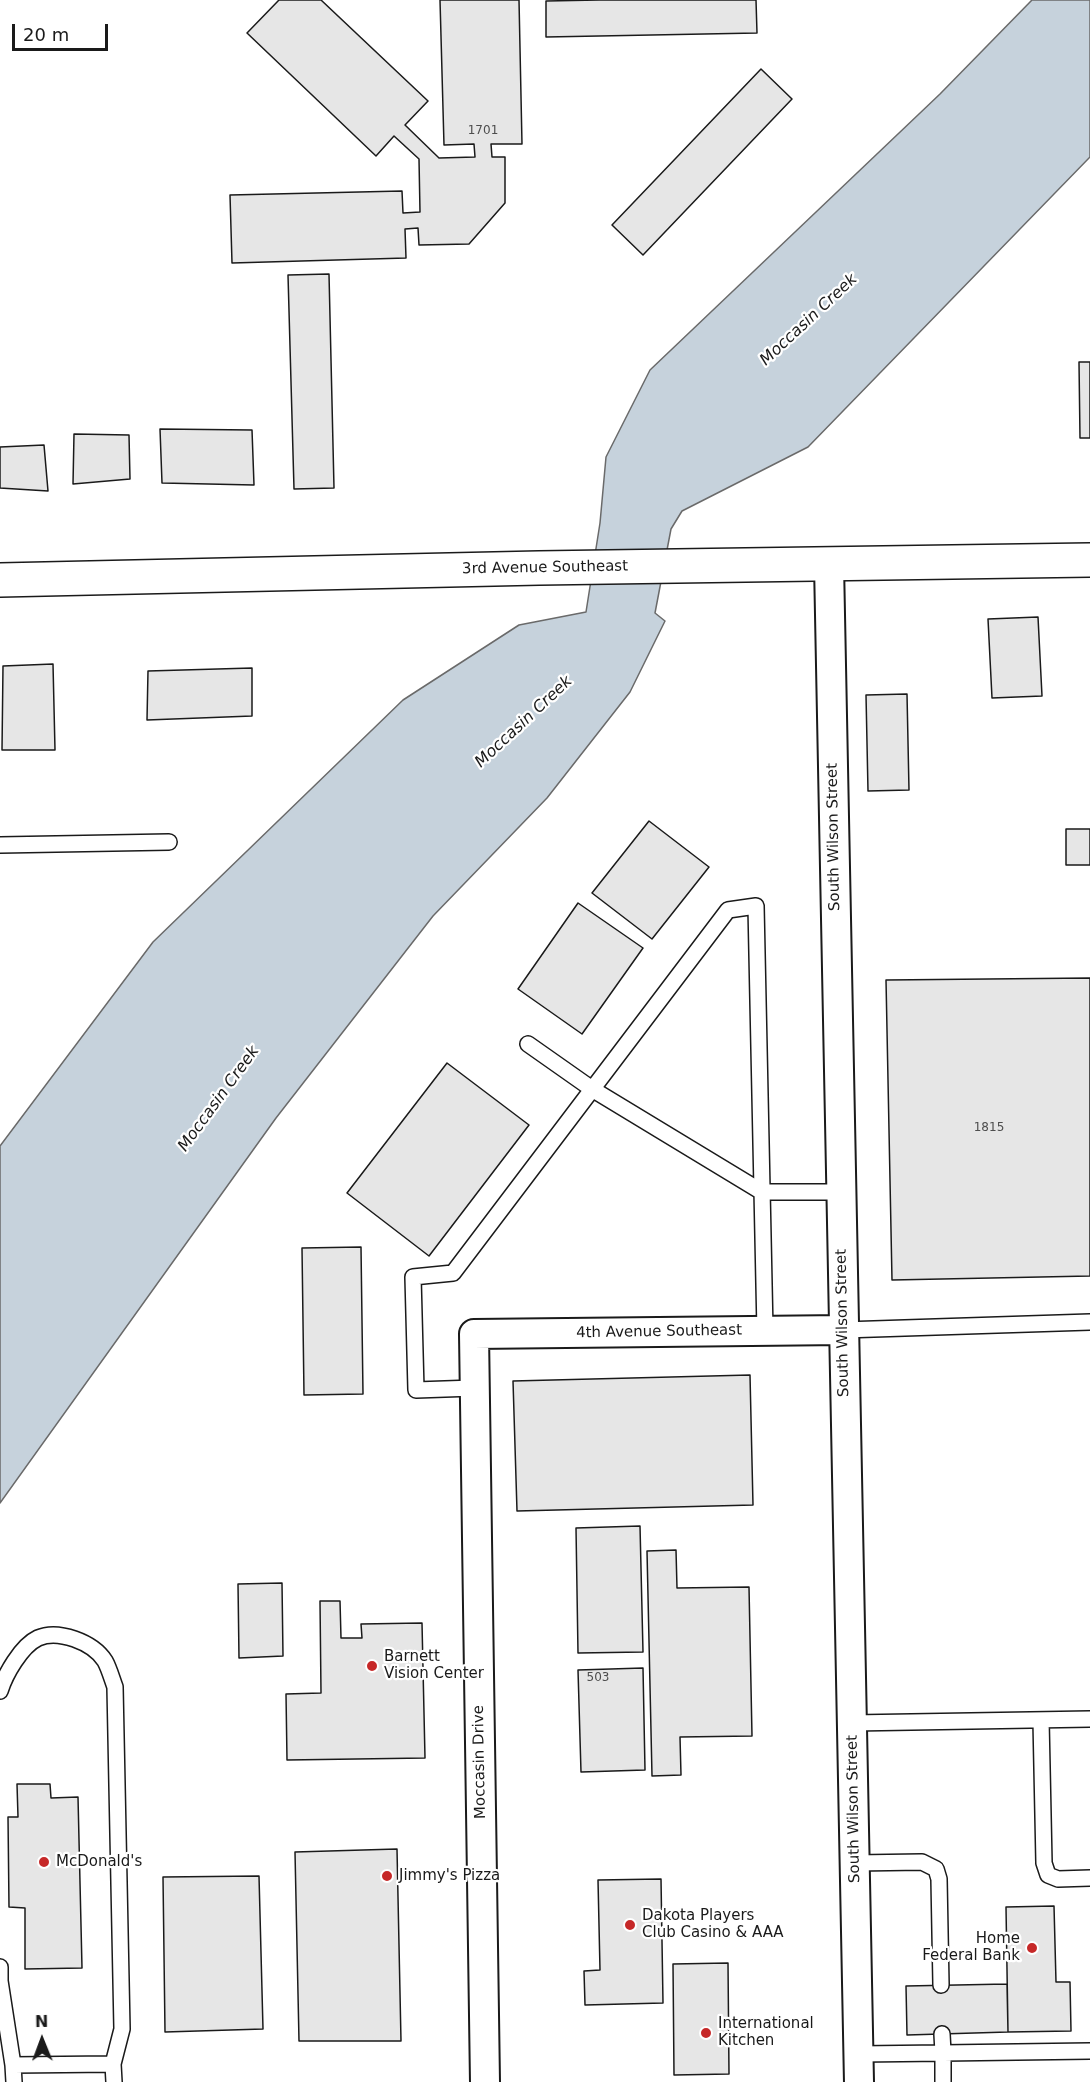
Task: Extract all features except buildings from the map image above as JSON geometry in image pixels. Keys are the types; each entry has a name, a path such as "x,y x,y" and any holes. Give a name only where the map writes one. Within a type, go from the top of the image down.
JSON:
{"street":[{"name":"3rd Avenue Southeast","path":"0,580 1090,560"},
{"name":"South Wilson Street","path":"829,564 859,2068"},
{"name":"4th Avenue Southeast","path":"474,1334 843,1330"},
{"name":"Moccasin Drive","path":"474,1334 485,2082"}],"lane":[{"path":"0,845 169,842"},
{"path":"474,1388 416,1390 414,1277 453,1273 728,910 756,906 765,1331"},
{"path":"528,1044 592,1089 762,1192 841,1192"},
{"path":"843,1330 1090,1322"},
{"path":"0,1691 5,1675 22,1652 38,1638 63,1635 87,1644 104,1660 115,1687 122,2029 113,2064 114,2082"},
{"path":"852,1723 1090,1719"},
{"path":"1041,1720 1044,1863 1048,1875 1058,1879 1090,1878"},
{"path":"855,1863 922,1862 936,1869 939,1879 941,1985"},
{"path":"0,1967 14,2082"},
{"path":"942,2034 943,2082"},
{"path":"859,2068 943,2053 1090,2051"},
{"path":"13,2065 113,2064"}],"water":[{"name":"Moccasin Creek","path":"1032,0 1090,0 1090,157 808,447 682,511 671,529 655,613 665,621 630,692 547,798 433,916 276,1118 0,1503 0,1146 153,942 403,700 519,625 586,612 600,523 606,457 650,370 940,94"}],"place":[{"name":"Barnett Vision Center","path":"372,1666"},
{"name":"McDonald's","path":"44,1862"},
{"name":"Jimmy's Pizza","path":"387,1876"},
{"name":"Dakota Players Club Casino & AAA","path":"630,1925"},
{"name":"Home Federal Bank","path":"1032,1948"},
{"name":"International Kitchen","path":"706,2033"}]}
